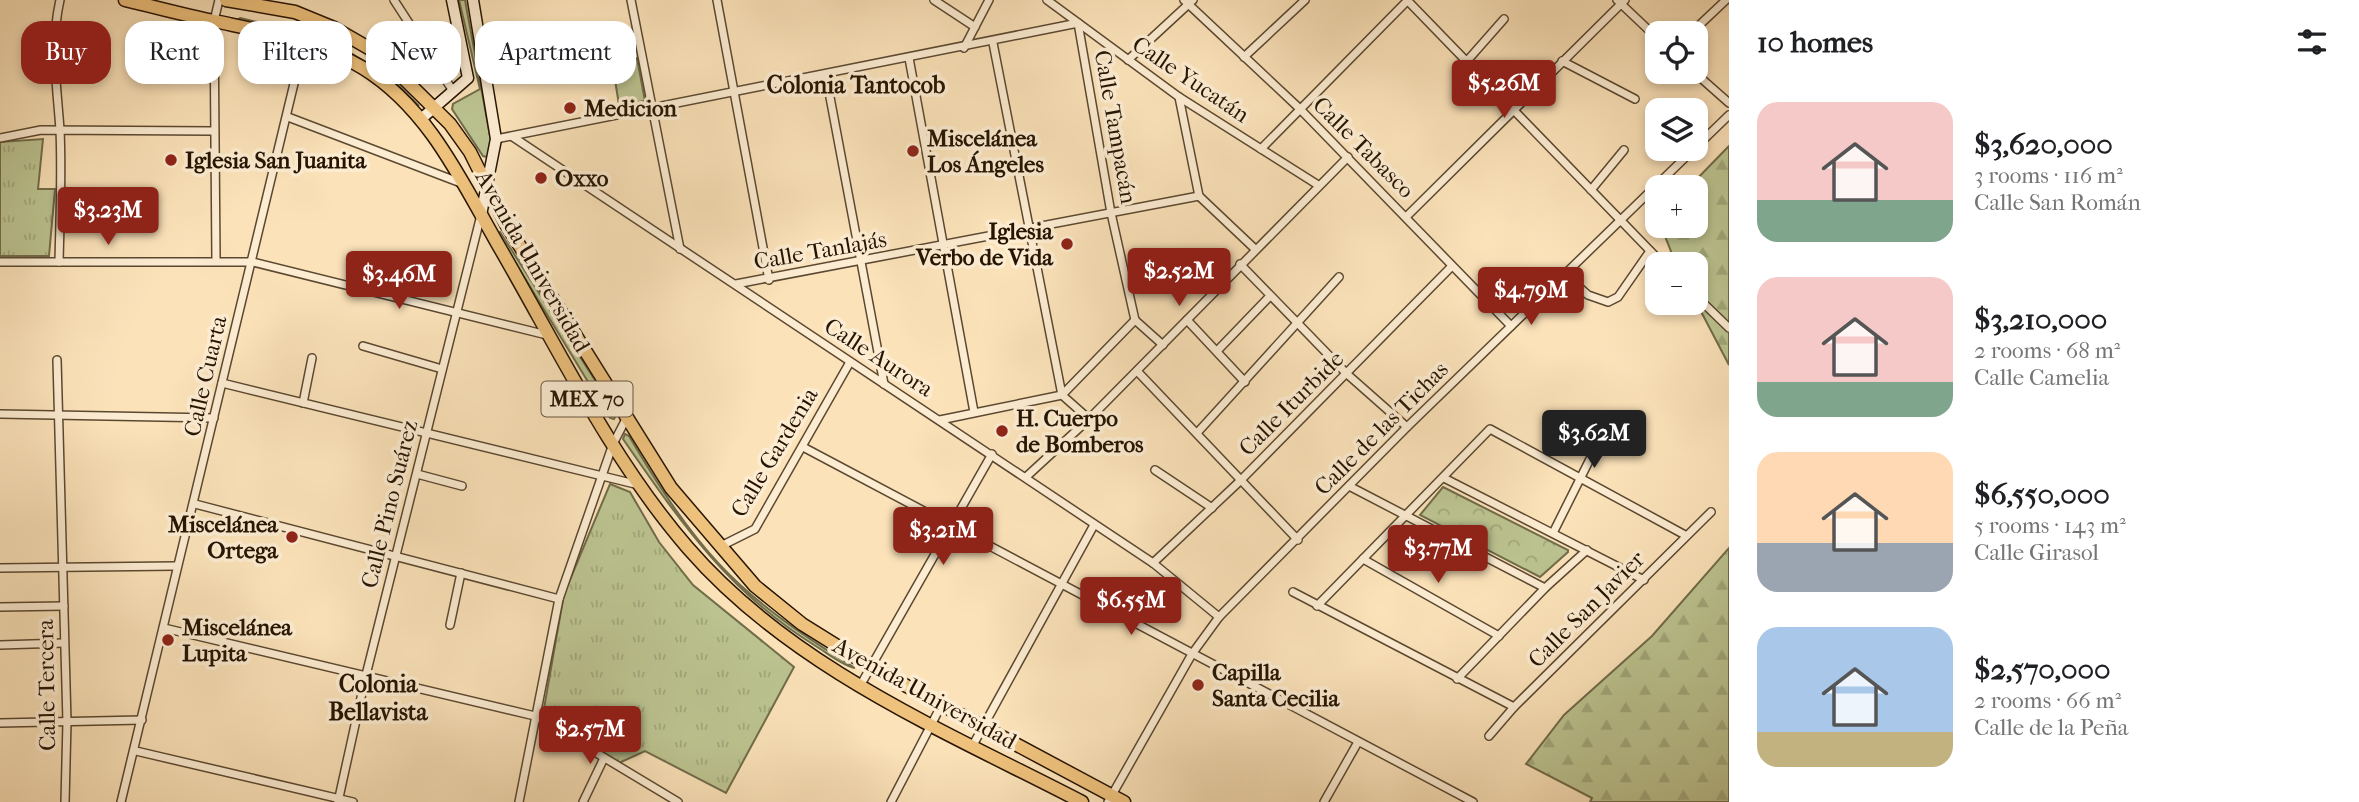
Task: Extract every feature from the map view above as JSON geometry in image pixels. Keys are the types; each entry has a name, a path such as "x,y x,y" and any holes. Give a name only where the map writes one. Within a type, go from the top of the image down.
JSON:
{"main road":[{"name":"Avenida Universidad","path":"125,0 214,21"},
{"name":"Avenida Universidad","path":"226,0 295,12 334,28 379,54 434,108 470,152 506,224 671,488 719,548 755,586 802,624 871,667 985,725 1115,800"},
{"path":"421,119 468,78 452,0"},
{"path":"473,0 496,139 481,215"},
{"name":"Avenida Universidad","path":"352,63 364,69 421,119 465,184 639,485 689,549 742,603 860,686 1082,802"}],"street":[{"path":"60,0 55,23 54,68 60,131 60,262"},
{"path":"214,21 219,0"},
{"path":"394,0 453,91"},
{"path":"631,0 680,249"},
{"path":"717,0 769,279"},
{"path":"934,0 975,27"},
{"path":"964,48 989,0"},
{"name":"Calle Yucatán","path":"1047,0 1179,97 1318,185"},
{"path":"1244,57 1305,0"},
{"path":"1261,149 1408,0 1650,251 1618,297 1608,302 1588,295 1564,274"},
{"path":"1704,21 1726,0"},
{"path":"1406,217 1621,1 1645,26"},
{"path":"1128,60 1188,2"},
{"name":"Calle Tabasco","path":"1188,2 1348,157 1511,327"},
{"path":"1467,61 1504,19"},
{"path":"496,139 993,43 1078,23"},
{"name":"Calle Tampacán","path":"1078,23 1111,213 1135,320"},
{"path":"993,43 1062,394 1089,419"},
{"path":"909,58 974,412"},
{"path":"1562,61 1635,99"},
{"path":"826,76 884,384"},
{"path":"214,84 216,260"},
{"name":"Calle Cuarta","path":"121,802 164,628 176,566 195,504 295,84"},
{"path":"1708,84 1729,103"},
{"path":"1179,97 1199,196 1255,249"},
{"name":"Calle de las Tichas","path":"1708,135 1729,115"},
{"path":"288,117 465,184"},
{"path":"0,138 41,130 214,131"},
{"name":"Calle Aurora","path":"513,137 1027,477 1153,563 1219,617"},
{"path":"1591,190 1624,150"},
{"path":"1027,477 1089,419 1348,157"},
{"name":"Calle de las Tichas","path":"1115,800 1192,654 1219,617 1407,427 1681,161"},
{"name":"Calle Tanlajás","path":"736,284 863,262 1199,196"},
{"name":"Calle Pino Suárez","path":"339,800 366,675 481,215"},
{"path":"0,262 253,262 551,336"},
{"path":"1240,264 1347,374 1407,427"},
{"name":"Calle Iturbide","path":"1153,563 1240,481 1452,266"},
{"path":"1197,433 1299,325 1339,277"},
{"path":"1217,350 1270,296"},
{"path":"1708,308 1729,328"},
{"path":"940,420 1062,394 1135,320 1163,345"},
{"path":"1187,320 1245,382"},
{"path":"363,346 442,369"},
{"path":"303,403 312,358"},
{"name":"Calle Tercera","path":"57,360 61,413 67,722 65,802"},
{"name":"Calle Gardenia","path":"719,548 755,529 850,362"},
{"path":"1137,371 1298,540"},
{"path":"222,383 639,485"},
{"path":"0,415 61,413 214,418"},
{"path":"519,802 559,599 613,444 626,419"},
{"path":"1317,606 1490,429 1685,534"},
{"path":"803,447 1464,800 1473,802"},
{"path":"1553,533 1596,447"},
{"path":"860,686 992,454"},
{"path":"1155,470 1212,508"},
{"path":"416,474 462,486"},
{"path":"1444,478 1644,580"},
{"path":"1349,486 1545,588"},
{"path":"195,504 559,599"},
{"name":"Calle San Javier","path":"1489,736 1644,580 1685,534 1711,512"},
{"path":"973,745 1094,525"},
{"path":"1457,679 1545,588 1587,550"},
{"path":"1363,559 1499,636"},
{"path":"0,568 176,566"},
{"path":"450,625 461,573"},
{"path":"1293,593 1514,708"},
{"path":"0,607 64,606"},
{"path":"164,628 535,716 667,800 678,802"},
{"path":"0,645 64,643"},
{"path":"891,802 942,703"},
{"path":"0,723 142,720"},
{"path":"1324,802 1358,743"},
{"path":"135,751 353,802"},
{"path":"583,802 604,758"}],"green space":[{"path":"459,0 465,0 475,68"},
{"path":"352,54 366,62 352,59"},
{"path":"636,58 645,101 619,105 616,84 636,84"},
{"path":"392,84 397,84 419,106"},
{"path":"479,84 480,84 492,147 487,157 483,156 452,109 453,104 480,89"},
{"path":"43,139 38,189 55,189 49,256 0,256 0,142"},
{"path":"1729,146 1729,365 1703,315 1708,315 1708,252 1671,252 1666,238 1708,238 1708,175 1701,175"},
{"path":"500,232 609,402 616,415 614,419 610,418 498,234"},
{"path":"625,434 629,436 682,518 719,564 766,607 855,668 845,665 783,624 730,578 707,552 665,498 623,439"},
{"path":"610,484 630,492 659,542 693,585 794,667 726,793 645,751 619,763 543,714 564,594"},
{"path":"1443,487 1568,552 1540,577 1420,515"},
{"path":"1729,548 1729,802 1590,802 1592,798 1526,764 1564,715 1652,636"}],"place":[{"name":"Medicion","path":"570,108"},
{"name":"Miscelánea Los Ángeles","path":"913,151"},
{"name":"Iglesia San Juanita","path":"171,160"},
{"name":"Oxxo","path":"541,178"},
{"name":"Iglesia Verbo de Vida","path":"1067,244"},
{"name":"H. Cuerpo de Bomberos","path":"1002,431"},
{"name":"Miscelánea Ortega","path":"292,537"},
{"name":"Miscelánea Lupita","path":"168,640"},
{"name":"Capilla Santa Cecilia","path":"1198,685"}],"district":[{"name":"Colonia Tantocob","path":"856,85"},
{"name":"Colonia Bellavista","path":"378,698"}]}
